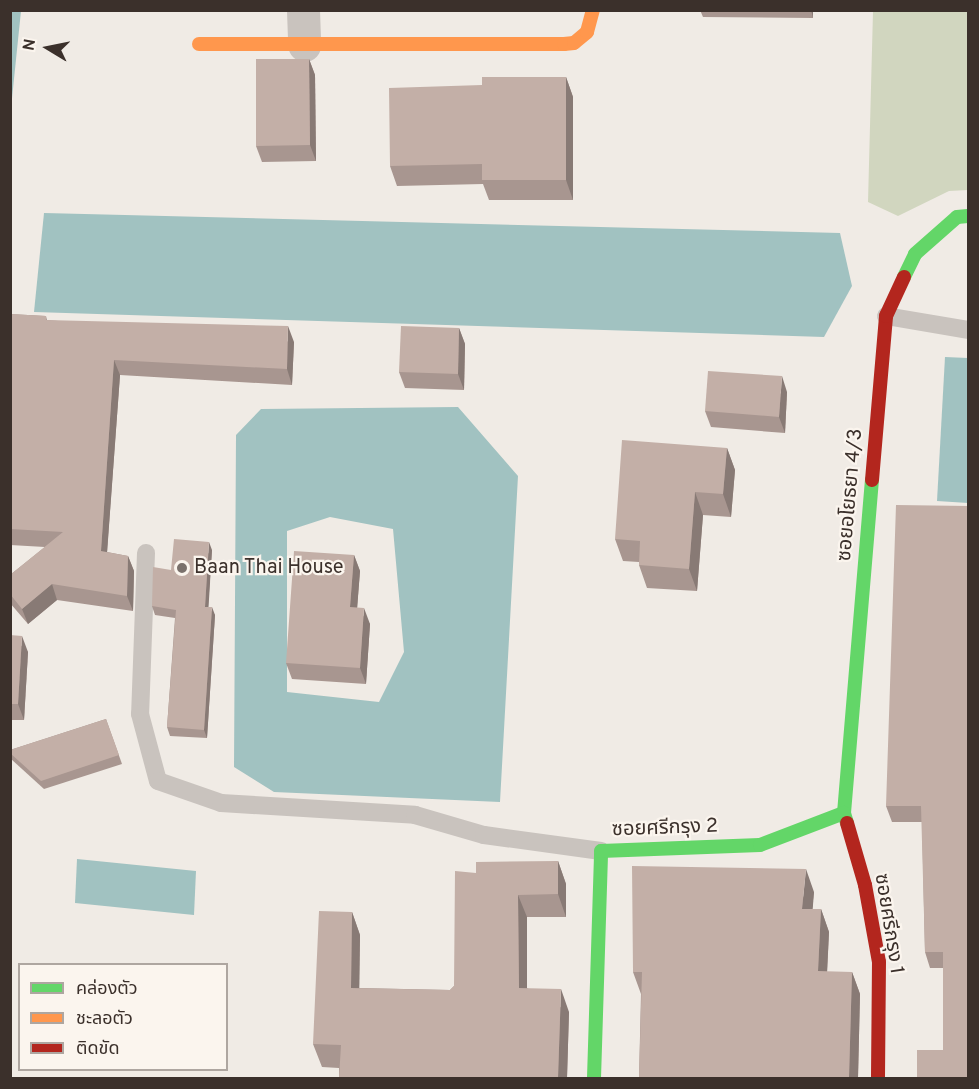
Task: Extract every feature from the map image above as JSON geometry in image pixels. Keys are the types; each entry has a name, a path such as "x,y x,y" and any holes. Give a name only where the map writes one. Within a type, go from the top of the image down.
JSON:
{"street":[{"path":"303,10 304,45"},
{"path":"199,44 564,44 574,43 587,32 593,10"},
{"name":"ซอยอโยธยา 4/3","path":"844,813 886,316 915,254 957,217 969,216"},
{"name":"ซอยศรีกรุง 2","path":"594,1078 601,851 760,845 844,813"},
{"name":"ซอยศรีกรุง 1","path":"844,813 865,885 879,962 878,1078"}],"lane":[{"path":"886,316 969,330"},
{"path":"146,553 140,714 158,781 221,802 415,815 484,835 601,851"}],"green space":[{"path":"873,11 968,11 968,190 949,191 898,216 868,202"}],"water":[{"path":"10,11 21,11 11,108"},
{"path":"44,213 840,233 852,286 824,337 34,312"},
{"path":"945,357 968,358 968,503 937,501"},
{"path":"458,407 518,476 500,802 274,792 234,767 236,435 261,409","holes":["330,517 393,529 404,652 379,702 287,692 287,531"]},
{"path":"77,859 196,871 194,915 75,903"}],"building":[{"path":"256,59 309,59 310,145 256,146"},
{"path":"482,77 566,77 566,180 482,180 482,164 390,166 389,88 482,85"},
{"path":"10,314 46,316 46,320 288,326 287,369 114,360 101,551 128,556 127,596 52,584 22,609 10,594 10,575 63,532 10,529"},
{"path":"401,326 459,328 458,374 399,372"},
{"path":"708,371 782,376 779,417 705,411"},
{"path":"622,440 727,448 723,494 695,492 689,569 639,565 640,541 615,539"},
{"path":"896,505 969,506 969,1078 917,1078 917,1050 943,1050 943,952 925,952 921,806 886,806"},
{"path":"174,539 209,542 205,607 212,607 204,730 167,727 176,610 152,606 153,567 171,570"},
{"path":"294,551 354,555 350,607 364,608 360,668 286,663"},
{"path":"10,635 22,636 18,704 10,704"},
{"path":"106,719 119,755 41,781 10,753 10,750"},
{"path":"558,861 558,894 518,895 519,988 561,989 558,1078 339,1078 341,1045 313,1044 319,911 352,912 351,988 450,990 454,986 455,871 476,873 476,862"},
{"path":"632,866 806,869 802,909 821,909 818,971 852,972 849,1078 639,1078 642,972 633,972"}],"traffic: fast":[{"path":"904,277 915,254 957,217 968,216"},
{"path":"847,823 844,813 872,480"},
{"path":"594,1078 601,851 760,845 844,813"}],"traffic: slow":[{"path":"199,44 564,44 574,43 587,32 593,10"}],"traffic: jam":[{"path":"872,480 886,316 904,277"},
{"path":"847,823 865,885 879,962 878,1078"}],"place":[{"name":"Baan Thai House","path":"182,568"}]}
